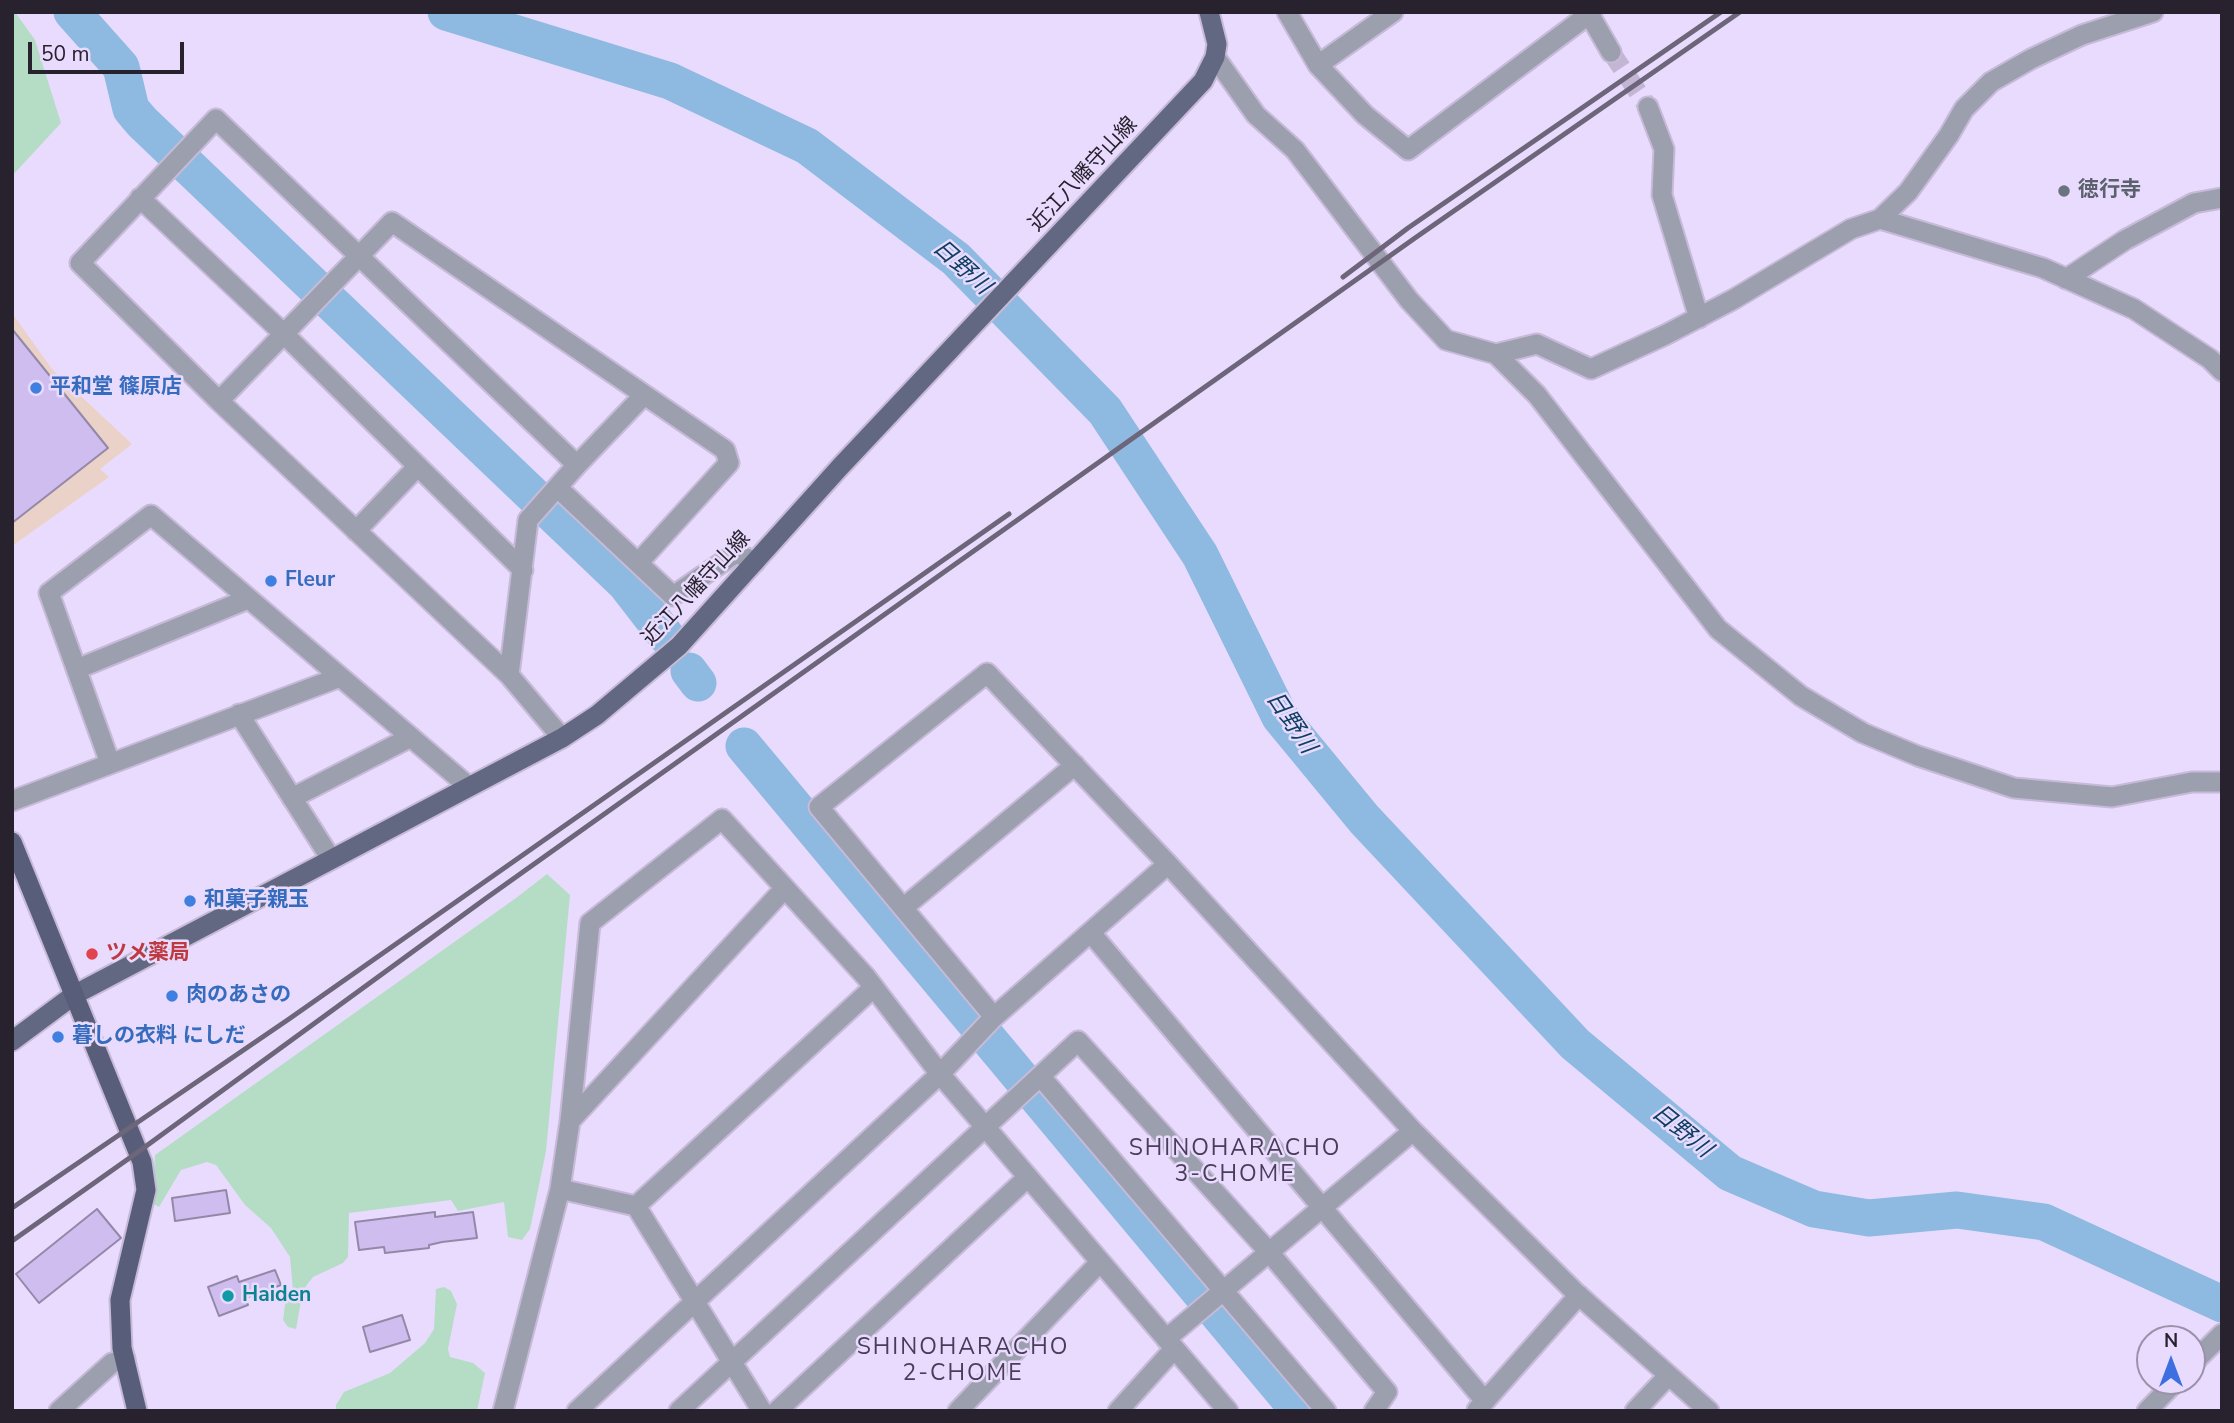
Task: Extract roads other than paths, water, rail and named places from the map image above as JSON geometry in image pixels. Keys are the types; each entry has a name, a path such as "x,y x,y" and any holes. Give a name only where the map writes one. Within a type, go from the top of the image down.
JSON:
{"highway":[{"path":"12,842 142,1162 146,1190 120,1300 122,1348 137,1411"}],"main road":[{"path":"1209,12 1217,44 1215,57"},
{"name":"近江八幡守山線","path":"12,1041 74,995 562,738 597,715 679,646 855,453 1203,81 1215,57"}],"street":[{"path":"1287,12 1318,65 1365,115 1408,150 1590,13 1611,52"},
{"path":"1318,65 1393,12"},
{"path":"1215,57 1256,115 1295,150 1409,300 1446,340 1496,354 1538,344 1591,369 1699,318 1851,229 1880,219 1908,192 1949,135 1964,109 1991,82 2082,35 2153,12"},
{"path":"1648,107 1664,149 1662,195 1699,318"},
{"path":"562,738 509,676 219,401 80,263 216,119 577,465"},
{"path":"140,198 284,334 523,570"},
{"path":"2066,279 2125,240 2194,203 2222,198"},
{"path":"1880,219 2043,268 2134,309 2210,359 2222,370"},
{"path":"219,401 392,222 725,450 729,463 639,562"},
{"path":"1496,354 1537,395 1717,629 1801,696 1863,733 1918,756 2014,788 2112,797 2192,782 2222,782"},
{"path":"509,676 528,520 644,395"},
{"path":"356,531 418,466"},
{"path":"554,492 639,562 673,596 736,553 755,562"},
{"path":"110,763 50,593 151,515 468,786"},
{"path":"77,669 248,599"},
{"path":"985,1026 903,908 819,807 987,673 1168,864 1413,1130 1579,1295 1709,1411"},
{"path":"12,801 340,677"},
{"path":"239,714 331,859"},
{"path":"292,798 411,737"},
{"path":"903,908 1075,765"},
{"path":"503,1411 560,1189 570,1121 590,923 722,819 874,987 940,1074 1228,1411"},
{"path":"577,1411 940,1074 985,1026 1168,864"},
{"path":"570,1121 785,888"},
{"path":"1091,933 1321,1207 1480,1406 1579,1295"},
{"path":"636,1206 874,987"},
{"path":"679,1411 1078,1041 1269,1252 1387,1392 1374,1411"},
{"path":"1033,1084 1214,1298 1326,1411"},
{"path":"1118,1411 1170,1344 1214,1298 1413,1130"},
{"path":"777,1411 1028,1177"},
{"path":"560,1189 636,1206 762,1411"},
{"path":"958,1411 1100,1262"},
{"path":"2206,1350 2222,1334"},
{"path":"59,1411 112,1363 125,1359"},
{"path":"1635,1411 1668,1376"},
{"path":"2147,1411 2162,1395"}],"waterway":[{"path":"72,12 121,67 131,109 142,122 625,583 666,636"},
{"name":"日野川","path":"446,12 670,81 807,146 956,259 1105,411 1200,555 1280,717 1364,819 1575,1044 1730,1173 1814,1209 1869,1218 1957,1210 2044,1222 2222,1304"},
{"path":"689,671 698,683"},
{"path":"744,746 1299,1411"}],"tunnel":[{"path":"1611,52 1648,107"}],"railway":[{"path":"1343,277 1408,228 1721,12"},
{"path":"12,1241 954,565 1415,238 1740,12"},
{"path":"12,1208 289,1019 1009,514"}],"place":[{"name":"徳行寺","path":"2064,191"},
{"name":"平和堂 篠原店","path":"36,388"},
{"name":"Fleur","path":"271,581"},
{"name":"和菓子親玉","path":"190,901"},
{"name":"ツメ薬局","path":"92,954"},
{"name":"肉のあさの","path":"172,996"},
{"name":"暮しの衣料 にしだ","path":"58,1037"},
{"name":"Haiden","path":"228,1296"}],"district":[{"name":"SHINOHARACHO 3-CHOME","path":"1235,1162"},
{"name":"SHINOHARACHO 2-CHOME","path":"963,1361"}]}
